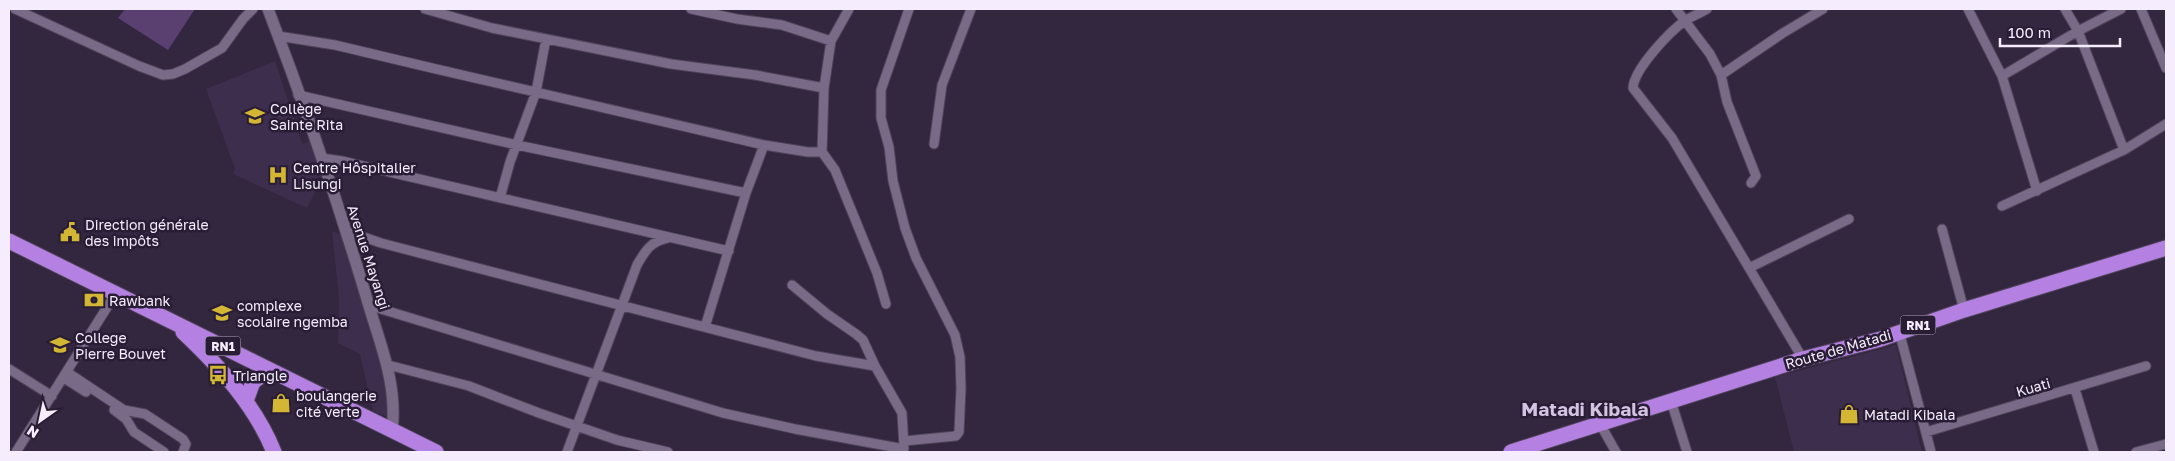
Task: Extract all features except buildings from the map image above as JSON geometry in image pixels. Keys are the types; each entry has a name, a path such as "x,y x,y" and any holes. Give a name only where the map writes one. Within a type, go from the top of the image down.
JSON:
{"highway":[{"name":"RN1","path":"9,241 392,432 436,452"},
{"name":"Route de Matadi","path":"1511,452 1803,359 1881,338 1964,310 2166,248"},
{"path":"171,321 210,357 246,401 266,433 274,452"},
{"path":"246,401 252,382 269,370"}],"street":[{"path":"15,9 139,66 163,75 185,69 222,48 243,19 253,9"},
{"name":"Avenue Mayangi","path":"268,9 346,231 388,365 395,411 392,432"},
{"path":"430,9 492,28 546,39 672,64 755,75 824,88"},
{"path":"692,9 737,19 782,25 832,41"},
{"path":"849,9 832,41 824,88 822,152 835,170 878,273 886,304"},
{"path":"368,305 724,413 795,429 904,448 956,436 959,432 961,389 960,357 955,335 916,258 905,228 893,181 889,147 881,118 882,90 909,9"},
{"path":"934,144 942,85 970,9"},
{"path":"1676,9 1710,54 1721,75 1727,102 1756,176 1751,183"},
{"path":"1707,9 1686,20 1660,44 1646,62 1634,82 1633,88 1672,138 1803,359"},
{"path":"1721,75 1783,32 1823,9"},
{"path":"1968,9 2002,76 2037,191"},
{"path":"2065,9 2078,31 2124,150"},
{"path":"2002,76 2078,31 2122,9"},
{"path":"2141,9 2166,68"},
{"path":"278,36 388,56 764,145 808,152 822,152"},
{"path":"500,198 536,92 546,39"},
{"path":"298,95 517,145 746,193"},
{"path":"2002,206 2124,150 2166,124"},
{"path":"704,327 746,193 764,145"},
{"path":"321,158 342,161 729,251"},
{"path":"1748,268 1849,219"},
{"path":"1942,230 1964,310"},
{"path":"346,231 381,243 816,356 875,366"},
{"path":"567,452 632,278 645,251 653,243 670,237"},
{"path":"792,285 834,320 863,340 875,366 902,413 904,448"},
{"path":"16,452 116,293"},
{"path":"1899,331 1931,452"},
{"path":"388,365 469,386 489,395 617,440 668,452"},
{"name":"Kuati","path":"1926,432 2075,389 2146,366"},
{"path":"9,369 51,398"},
{"path":"9,375 51,398"},
{"path":"66,375 128,415 145,414 168,428 183,439 186,444 186,451"},
{"path":"2075,389 2094,452"},
{"path":"1671,401 1687,452"},
{"path":"128,415 134,432 164,452"},
{"path":"1600,424 1616,452"},
{"path":"2136,452 2166,444"}],"shaded area":[{"path":"125,9 195,9 168,50 118,18"},
{"name":"Collège Sainte Rita","path":"275,61 302,144 310,141 322,176 313,179 316,190 307,208 233,174 235,169 206,89"},
{"path":"332,231 344,236 385,365 390,418 373,411 360,354 338,343 339,298"},
{"name":"Matadi Kibala","path":"1896,345 1922,452 1794,452 1775,377"}],"place":[{"name":"Collège Sainte Rita","path":"255,116"},
{"name":"Centre Hôspitalier Lisungi","path":"278,175"},
{"name":"Direction générale des impôts","path":"70,232"},
{"name":"Rawbank","path":"94,300"},
{"name":"complexe scolaire ngemba","path":"222,313"},
{"name":"College Pierre Bouvet","path":"60,345"},
{"name":"Triangle","path":"218,375"},
{"name":"boulangerie cité verte","path":"281,403"},
{"name":"Matadi Kibala","path":"1849,414"}],"district":[{"name":"Matadi Kibala","path":"1585,408"}]}
